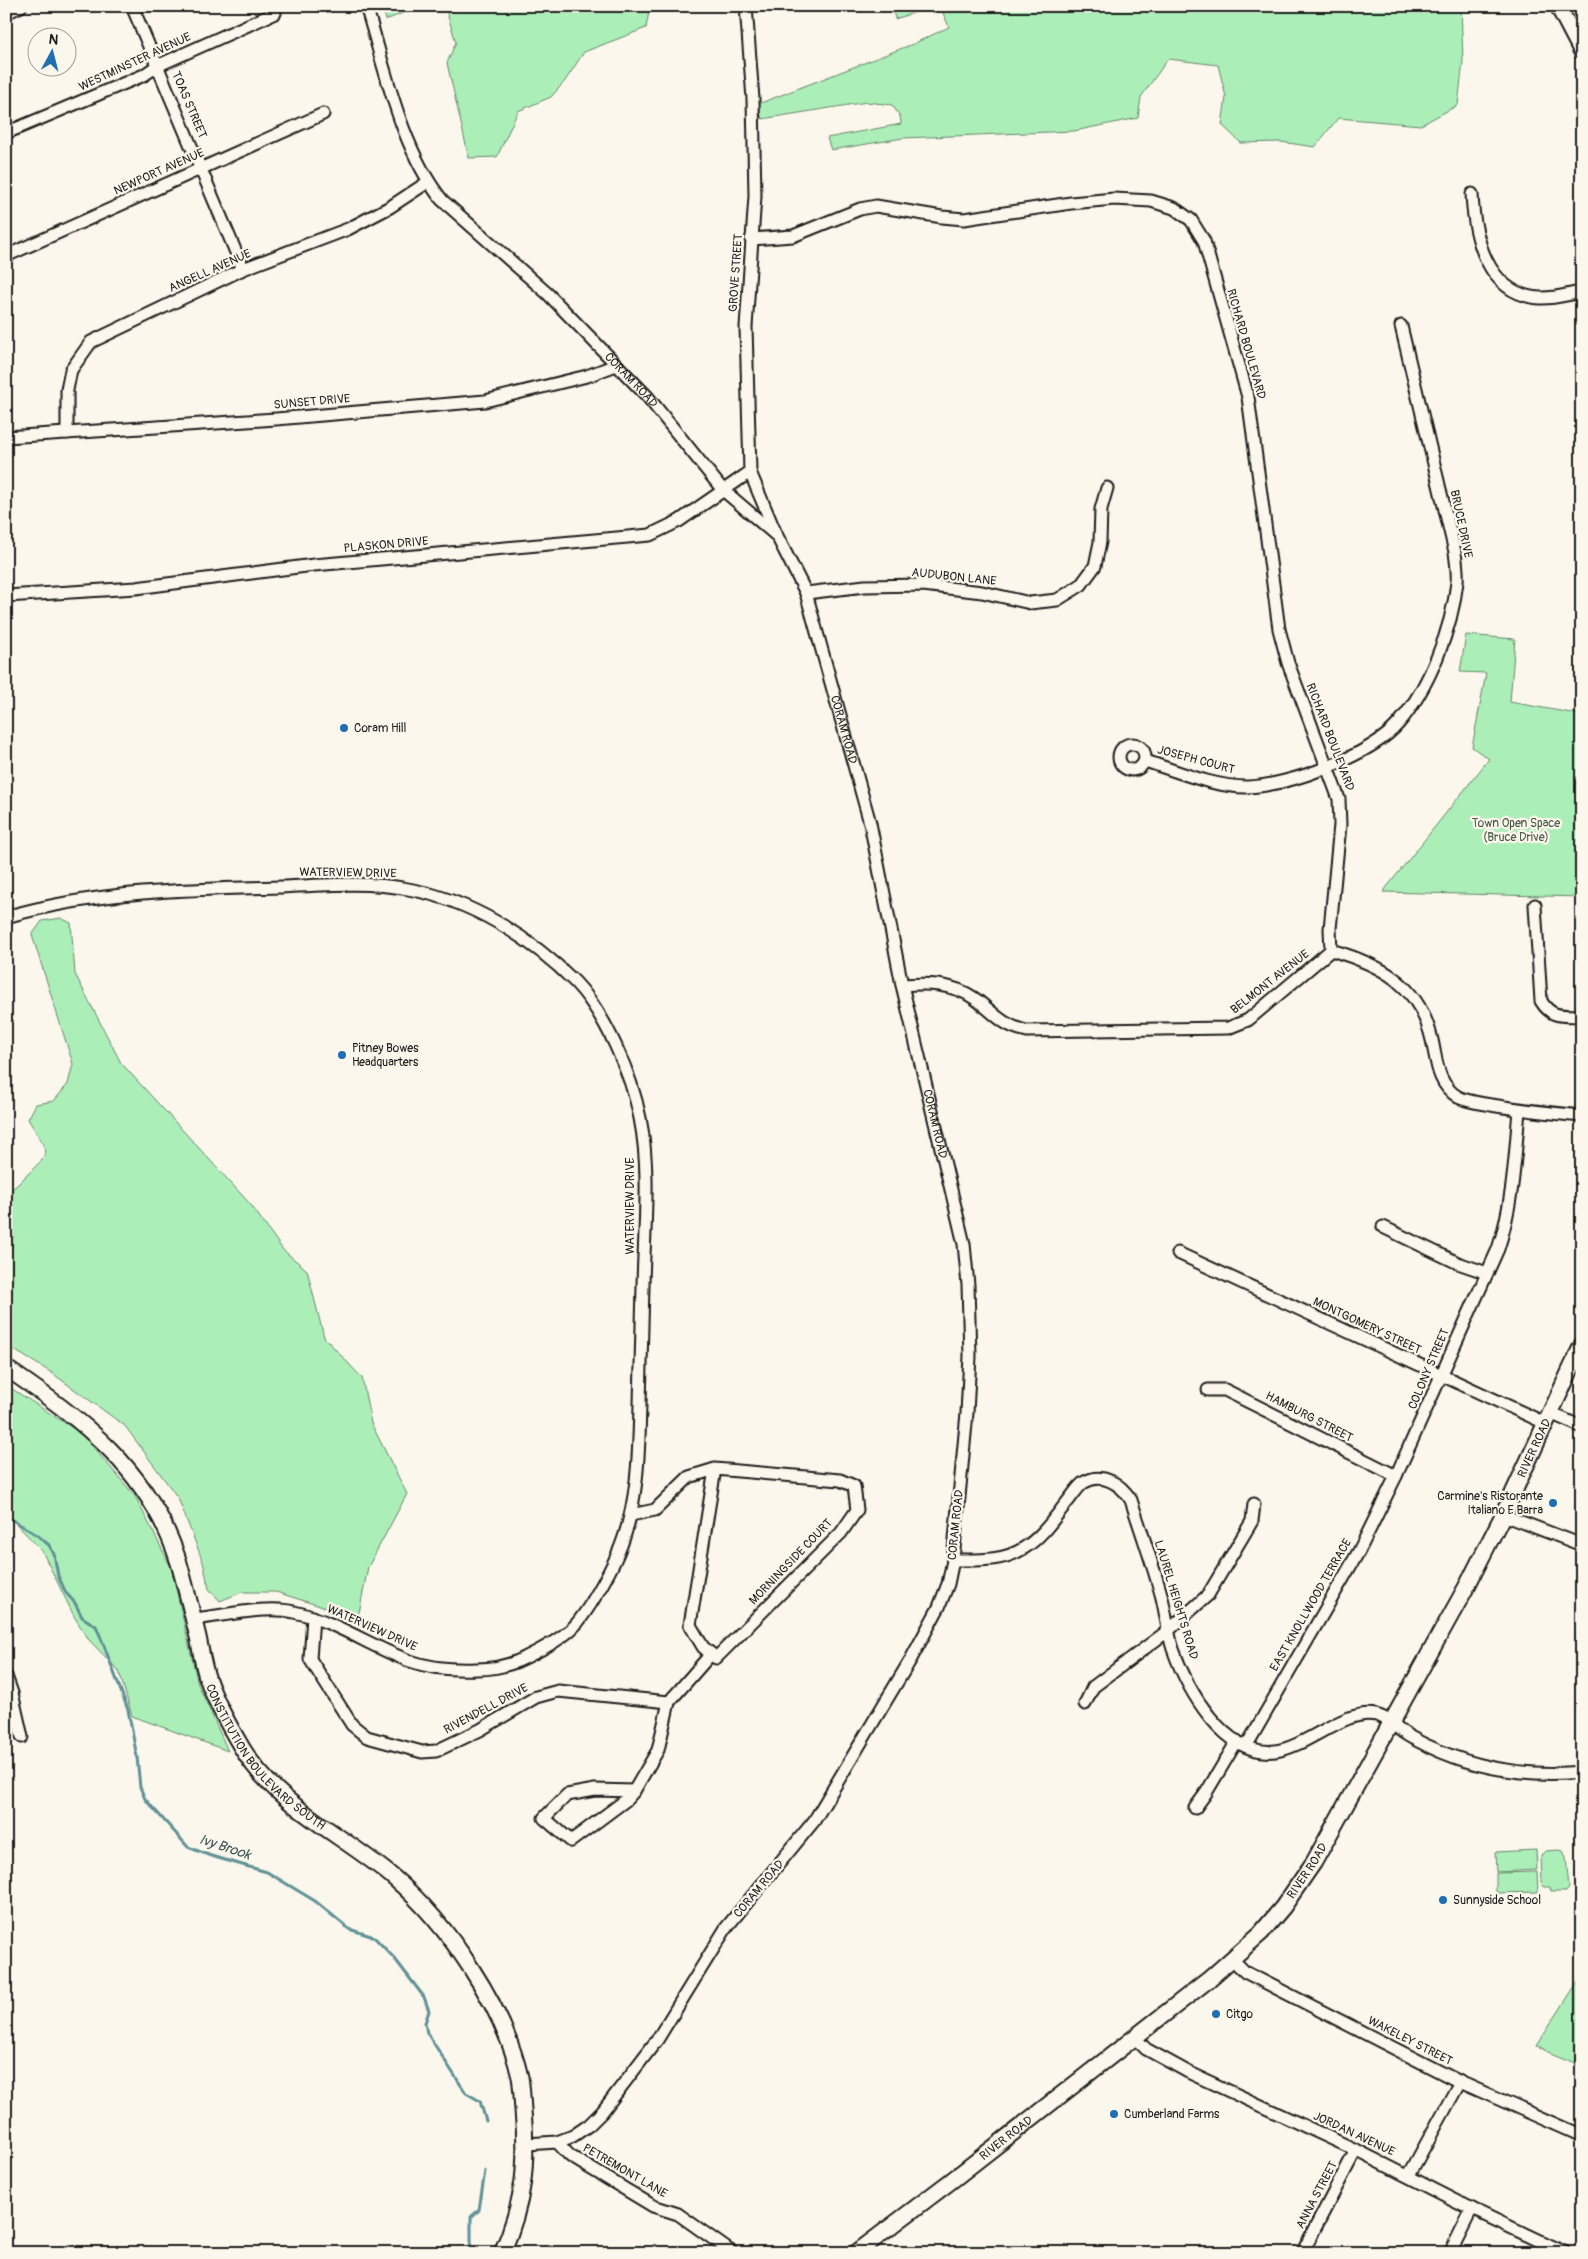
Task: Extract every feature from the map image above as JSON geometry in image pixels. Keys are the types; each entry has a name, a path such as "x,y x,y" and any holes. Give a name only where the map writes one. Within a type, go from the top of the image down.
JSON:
{"main road":[{"path":"1558,6 1582,52"},
{"name":"RIVER ROAD","path":"856,2253 951,2181 1232,1960 1261,1933 1298,1888 1359,1784 1468,1584 1503,1515 1582,1345"},
{"name":"CONSTITUTION BOULEVARD SOUTH","path":"6,1368 73,1415 123,1462 163,1522 178,1562 194,1619 207,1678 222,1713 243,1751 292,1806 393,1877 430,1913 455,1945 485,1991 508,2042 520,2078 526,2144"},
{"path":"502,2253 515,2222 521,2199 526,2144"}],"street":[{"path":"6,12 21,6"},
{"name":"TOAS STREET","path":"132,6 243,269"},
{"name":"CORAM ROAD","path":"366,6 393,96 416,161 428,182 442,200 548,294 647,396 722,489 777,536 806,592 870,823 902,985 964,1244 968,1285 970,1365 953,1560 948,1584 930,1624 814,1821 726,1928 657,2040 602,2112 589,2125 573,2136 557,2142 526,2144"},
{"name":"GROVE STREET","path":"746,6 753,114 755,196 746,327 750,472 777,536"},
{"name":"WESTMINSTER AVENUE","path":"6,134 144,75 157,66 275,13"},
{"name":"NEWPORT AVENUE","path":"6,256 323,114"},
{"name":"ANGELL AVENUE","path":"67,433 67,390 71,370 91,342 243,269 348,228 390,206 428,182"},
{"path":"1472,194 1473,220 1483,254 1499,280 1513,290 1540,298 1582,292"},
{"name":"RICHARD BOULEVARD","path":"752,239 793,236 860,209 876,206 942,218 964,219 1071,203 1114,199 1145,201 1174,208 1191,220 1204,241 1248,397 1279,628 1288,664 1339,799 1340,825 1330,928 1331,950"},
{"name":"BRUCE DRIVE","path":"1327,768 1372,744 1397,725 1415,701 1435,665 1447,627 1457,581 1455,552 1401,326"},
{"name":"SUNSET DRIVE","path":"6,437 276,419 485,401 587,376 616,365"},
{"name":"PLASKON DRIVE","path":"6,596 136,588 314,565 650,535 679,522 722,489 750,472"},
{"name":"AUDUBON LANE","path":"806,592 865,586 923,585 982,592 1030,603 1057,600 1081,585 1095,566 1100,542 1101,509 1107,488"},
{"name":"JOSEPH COURT","path":"1145,761 1219,783 1246,787 1269,785 1297,779 1327,768"},
{"name":"WATERVIEW DRIVE","path":"6,917 34,909 89,899 210,889 376,885 410,889 444,899 487,916 537,948 578,985 615,1042 628,1076 640,1117 646,1169 639,1449 631,1515 620,1551 604,1583 572,1630 515,1662 487,1669 461,1670 434,1668 410,1661 313,1617 288,1610 194,1619"},
{"path":"1535,905 1541,1001 1547,1011 1554,1015 1582,1016"},
{"path":"1331,950 1365,960 1393,976 1406,987 1425,1017 1439,1074 1448,1089 1459,1097 1470,1101 1519,1110 1582,1116"},
{"name":"BELMONT AVENUE","path":"902,985 937,984 952,988 974,998 1004,1023 1026,1031 1228,1028 1248,1020 1331,950"},
{"name":"COLONY STREET","path":"1396,1476 1498,1248 1509,1211 1519,1110"},
{"path":"1384,1228 1458,1263 1487,1273"},
{"name":"MONTGOMERY STREET","path":"1178,1252 1442,1376 1548,1418 1582,1427"},
{"name":"HAMBURG STREET","path":"1208,1390 1225,1390 1396,1476"},
{"path":"711,1654 703,1647 690,1625 716,1469"},
{"name":"MORNINGSIDE COURT","path":"631,1515 655,1510 689,1477 716,1469 840,1480 854,1486 856,1510 841,1533 716,1658 711,1654 669,1702"},
{"name":"EAST KNOLLWOOD TERRACE","path":"1195,1808 1242,1743 1359,1551 1396,1476"},
{"name":"LAUREL HEIGHTS ROAD","path":"953,1560 987,1560 1013,1554 1035,1540 1085,1482 1096,1479 1113,1481 1123,1488 1131,1500 1161,1595 1173,1648 1193,1693 1204,1711 1226,1735 1265,1752 1286,1749 1299,1745 1342,1721 1367,1714 1385,1718 1420,1742 1470,1763 1531,1773 1582,1772"},
{"path":"1085,1704 1093,1687 1169,1630 1208,1595 1252,1521 1254,1504"},
{"path":"1503,1515 1582,1544"},
{"name":"RIVENDELL DRIVE","path":"313,1617 310,1659 352,1725 367,1737 422,1752 436,1751 480,1730 536,1697 558,1691 669,1702"},
{"path":"6,1676 22,1737"},
{"path":"634,1791 595,1790 567,1795 544,1818 571,1841 626,1800 634,1791 658,1750 669,1702"},
{"name":"WAKELEY STREET","path":"1232,1960 1245,1972 1460,2082 1582,2136"},
{"name":"JORDAN AVENUE","path":"1134,2038 1146,2049 1188,2072 1409,2175 1565,2253"},
{"path":"1409,2175 1460,2082"},
{"name":"PETREMONT LANE","path":"557,2142 570,2156 653,2206 678,2214 733,2253"},
{"name":"ANNA STREET","path":"1302,2253 1356,2150"},
{"path":"1450,2253 1472,2208"}],"green space":[{"path":"382,6 650,6 646,28 584,52 565,81 551,97 518,111 497,157 469,158 447,63 456,42 445,7 415,8 386,20"},
{"path":"892,6 935,6 895,19"},
{"path":"940,6 1461,6 1463,61 1458,105 1421,125 1338,118 1315,147 1281,142 1241,143 1222,125 1226,97 1218,65 1168,59 1141,97 1138,118 1074,131 903,138 831,150 827,138 901,124 900,116 892,105 867,102 762,119 758,104 913,44 949,27"},
{"name":"Town Open Space (Bruce Drive)","path":"1466,635 1515,639 1510,702 1582,715 1582,897 1383,892 1489,759 1472,747 1486,673 1460,672"},
{"path":"61,918 71,923 75,974 121,1063 251,1205 283,1250 307,1270 324,1337 362,1378 371,1423 407,1494 368,1567 358,1618 276,1592 242,1592 220,1601 209,1589 203,1562 178,1498 125,1426 52,1373 6,1345 6,1193 16,1186 45,1157 44,1145 28,1119 36,1104 54,1101 68,1084 73,1064 32,935 42,921"},
{"path":"6,1385 82,1434 135,1496 171,1567 198,1684 228,1751 132,1716 119,1671 89,1640 75,1618 42,1551 6,1513"},
{"path":"1536,1850 1537,1870 1496,1872 1495,1852"},
{"path":"1545,1851 1563,1851 1566,1857 1569,1888 1566,1892 1551,1892 1550,1887 1544,1887 1542,1884 1541,1856"},
{"path":"1537,1872 1538,1892 1496,1893 1496,1873"},
{"path":"1582,1975 1582,2066 1536,2047"}],"waterway":[{"name":"Ivy Brook","path":"6,1516 37,1535 49,1545 54,1554 58,1576 66,1593 75,1603 82,1617 96,1626 128,1710 137,1757 140,1787 145,1799 188,1847 211,1856 267,1872 315,1901 349,1929 374,1937 395,1959 424,1997 429,2011 425,2023 427,2033 466,2093 480,2101 486,2121"},
{"name":"Ivy Brook","path":"468,2253 471,2242 471,2217 479,2210 485,2171"}],"place":[{"name":"Coram Hill","path":"344,728"},
{"name":"Pitney Bowes Headquarters","path":"342,1055"},
{"name":"Carmine's Ristorante Italiano E Barra","path":"1553,1503"},
{"name":"Sunnyside School","path":"1443,1900"},
{"name":"Citgo","path":"1216,2014"},
{"name":"Cumberland Farms","path":"1114,2114"}]}
